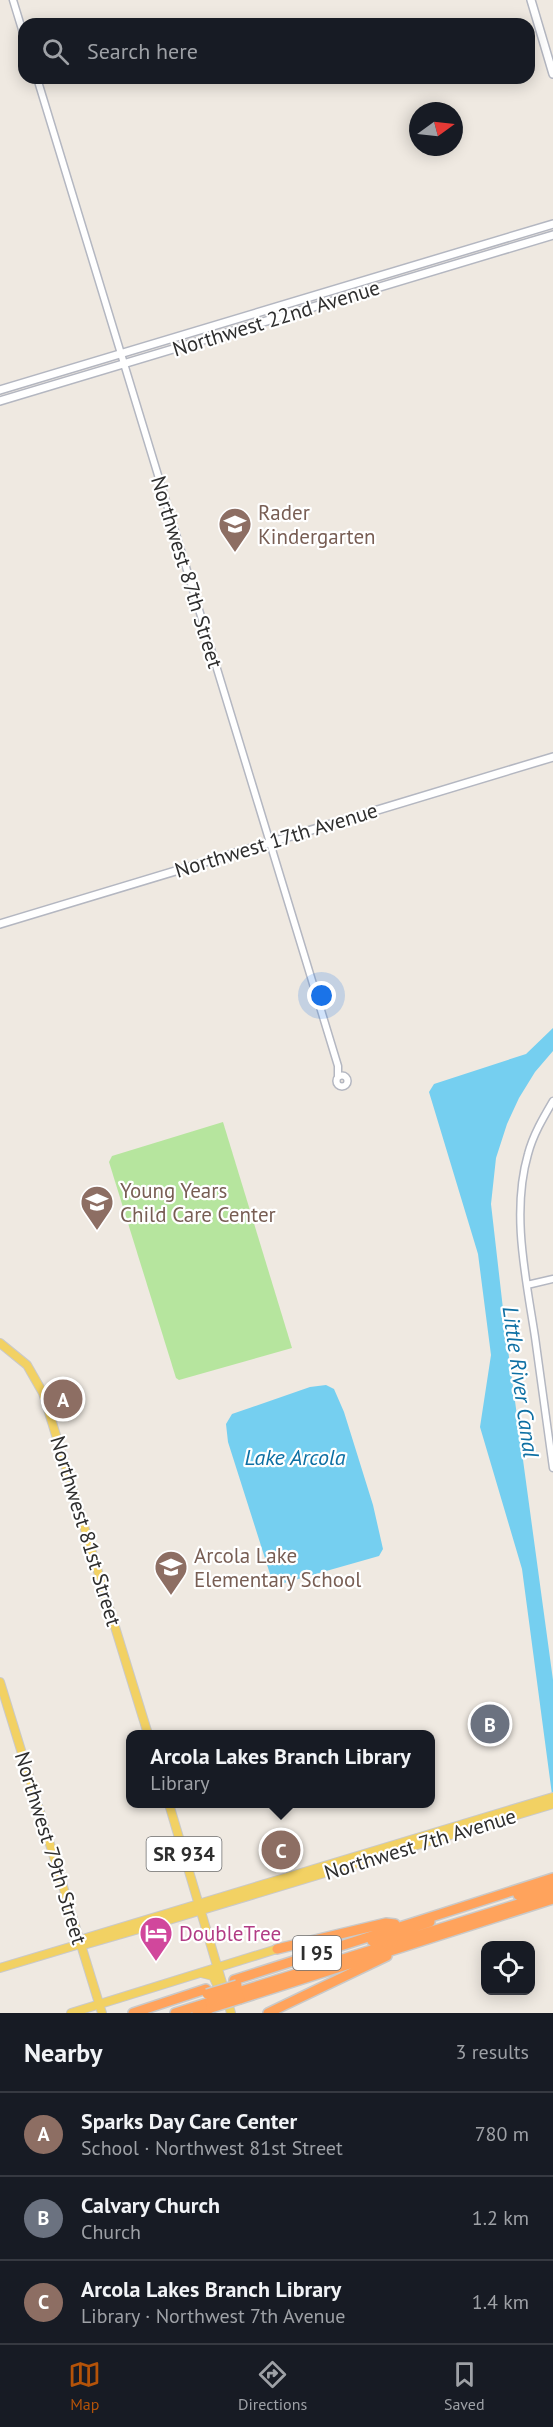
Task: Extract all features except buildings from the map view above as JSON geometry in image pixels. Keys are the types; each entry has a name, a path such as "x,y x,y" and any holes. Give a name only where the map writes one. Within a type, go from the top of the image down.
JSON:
{"highway":[{"name":"I 95","path":"196,2013 208,1998 237,1989 401,1925 553,1878"},
{"path":"237,1989 553,1885"},
{"path":"237,1989 553,1893"},
{"name":"I 95","path":"133,2013 208,1998 395,1948 553,1899"},
{"path":"277,1949 386,1923 401,1925"},
{"path":"268,2013 387,1955 395,1948"},
{"path":"149,2013 208,1998"},
{"path":"175,2013 208,1998"}],"main road":[{"path":"531,0 553,74"},
{"name":"Northwest 22nd Avenue","path":"0,390 553,224"},
{"name":"Northwest 22nd Avenue","path":"0,401 553,235"},
{"name":"Northwest 17th Avenue","path":"0,924 553,757"},
{"name":"Northwest 81st Street","path":"0,1343 27,1365 43,1393 147,1730"},
{"name":"Northwest 79th Street","path":"0,1682 102,2013"},
{"name":"Northwest 7th Avenue","path":"200,1907 409,1840 552,1800"},
{"name":"Northwest 7th Avenue","path":"0,1968 80,1944 86,1938 404,1849 552,1800"},
{"name":"SR 934","path":"170,1808 231,2013"},
{"path":"404,1849 409,1840"},
{"path":"71,2013 277,1949"},
{"path":"201,1973 215,1979 226,2013"}],"street":[{"path":"13,0 18,18"},
{"name":"Northwest 87th Street","path":"39,84 341,1076"},
{"path":"553,1101 540,1122 528,1155 522,1189 521,1226 553,1468"},
{"path":"527,1285 553,1279"}],"green space":[{"path":"223,1122 292,1348 179,1380 176,1378 109,1162 112,1156"}],"water":[{"path":"553,1028 553,1051 535,1072 507,1124 496,1158 491,1204 506,1335 553,1680 553,1802 522,1569 480,1427 491,1355 478,1254 429,1092 434,1084 526,1054"},
{"name":"Lake Arcola","path":"326,1385 334,1389 344,1412 373,1505 383,1549 379,1556 277,1585 270,1574 228,1442 226,1424 232,1414 310,1387"}],"place":[{"name":"Rader Kindergarten","path":"235,553"},
{"name":"Young Years Child Care Center","path":"97,1231"},
{"name":"Sparks Day Care Center","path":"63,1399"},
{"name":"Arcola Lake Elementary School","path":"171,1596"},
{"name":"Calvary Church","path":"490,1724"},
{"name":"Arcola Lakes Branch Library","path":"281,1850"},
{"name":"DoubleTree","path":"156,1962"}],"water label":[{"name":"Little River Canal","path":"521,1382"}]}
